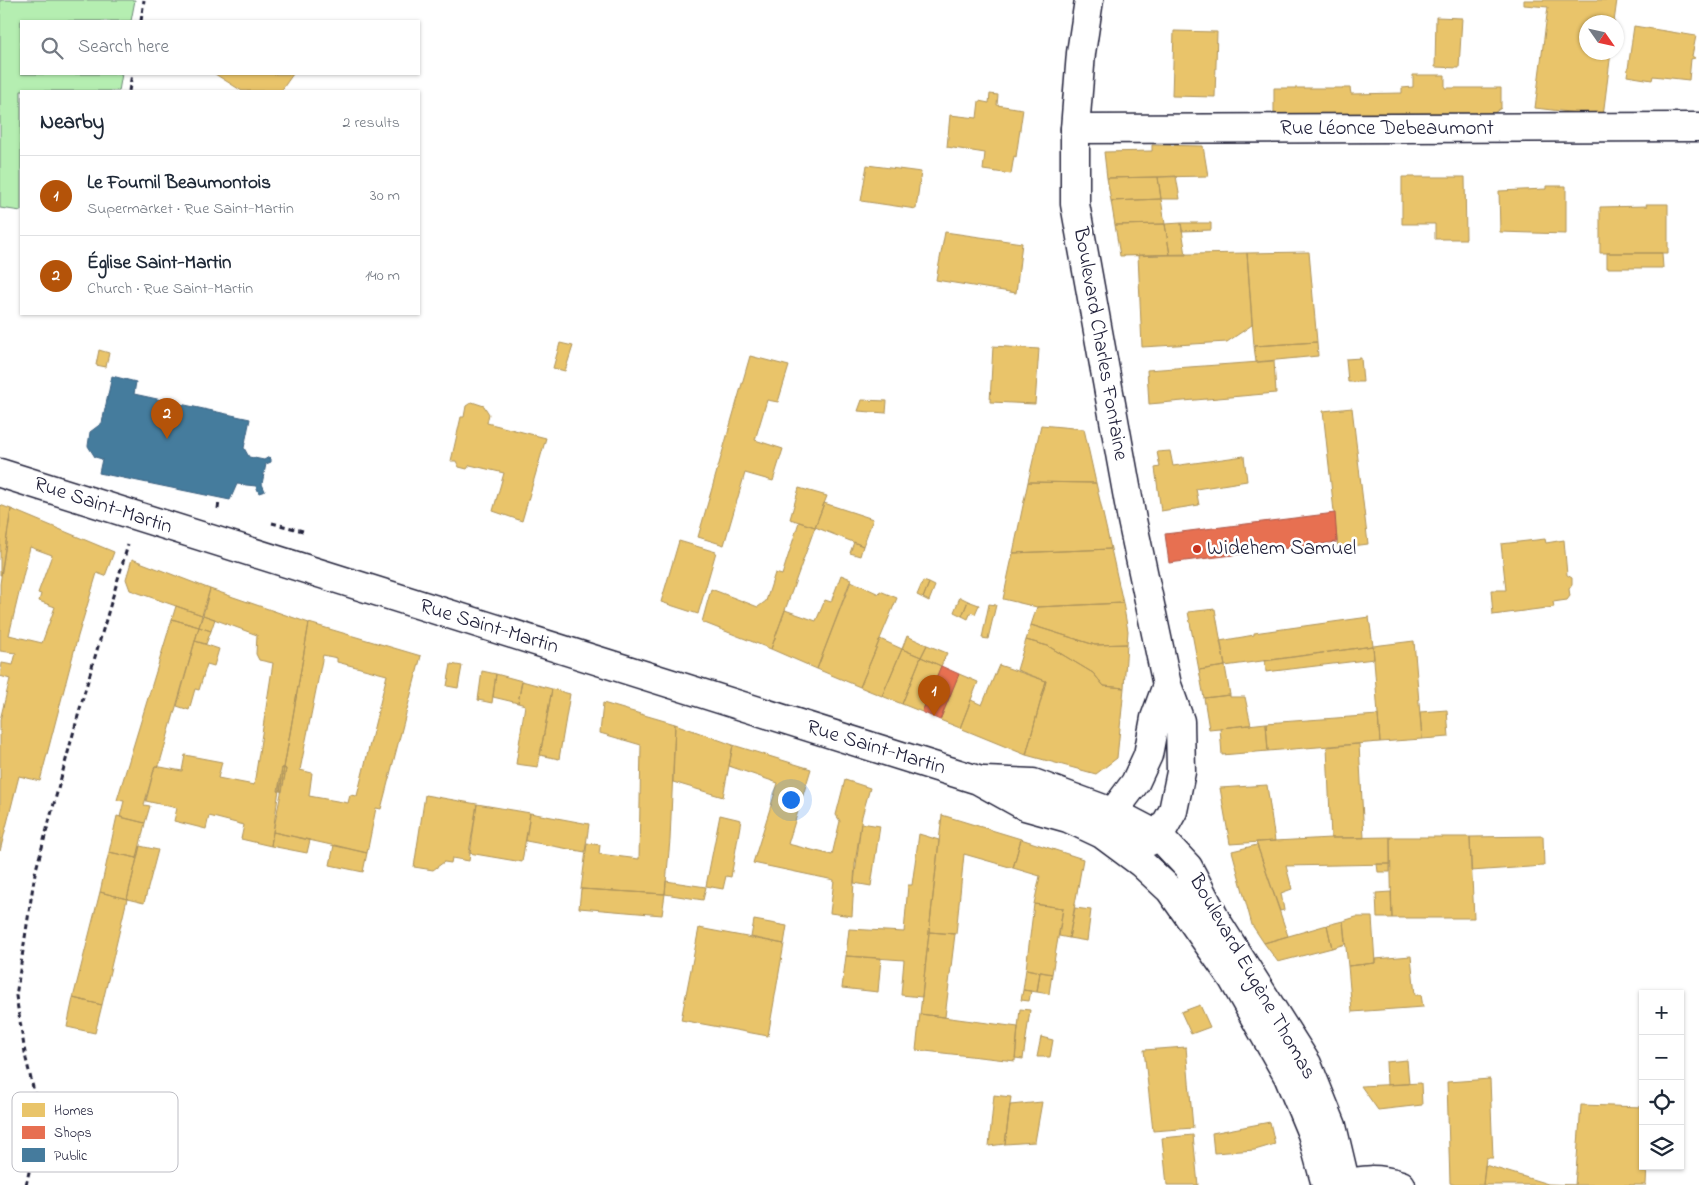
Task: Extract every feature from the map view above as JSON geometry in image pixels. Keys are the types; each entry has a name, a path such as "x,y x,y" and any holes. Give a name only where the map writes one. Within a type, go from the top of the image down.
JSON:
{"main road":[{"name":"Boulevard Charles Fontaine","path":"1089,0 1081,53 1076,129 1075,204 1132,520 1167,685 1180,721 1181,772 1173,811 1135,837"},
{"name":"Rue Léonce Debeaumont","path":"1076,129 1699,127"},
{"name":"Rue Saint-Martin","path":"0,474 978,780 1024,806 1068,818 1102,834 1135,837"},
{"path":"1135,837 1120,803 1135,783 1148,755 1154,718 1167,685"},
{"name":"Rue Saint-Martin","path":"978,780 1033,783 1135,837"},
{"path":"1068,818 1094,818 1135,837"},
{"name":"Boulevard Eugène Thomas","path":"1135,837 1233,979 1288,1076 1312,1134 1340,1185"},
{"name":"Boulevard Eugène Thomas","path":"1135,837 1188,867 1218,922 1307,1064 1332,1126 1340,1185"},
{"path":"1340,1185 1358,1179 1401,1185"}],"path":[{"path":"141,20 144,0"},
{"path":"129,90 132,75"},
{"path":"34,1092 26,1059 16,996 35,873 84,694 137,517"},
{"path":"26,1185 29,1172"}],"green space":[{"path":"0,0 135,0 131,20 20,20 20,75 122,75 119,90 20,90 20,211 0,208"}],"building: Homes":[{"path":"1524,0 1617,0 1615,15 1579,15 1579,60 1610,60 1603,116 1535,108 1548,7 1524,5"},
{"path":"1436,17 1462,18 1459,68 1435,67"},
{"path":"1634,26 1696,36 1692,56 1695,58 1691,59 1689,80 1653,76 1652,80 1627,76"},
{"path":"1174,31 1217,32 1215,97 1172,96"},
{"path":"217,75 292,75 282,90 240,90"},
{"path":"1413,75 1445,75 1445,88 1501,88 1501,108 1487,118 1274,118 1274,88 1350,88 1351,94 1402,93 1402,88 1413,87"},
{"path":"990,94 998,95 997,105 1023,109 1016,157 1014,156 1011,174 983,170 985,153 947,147 950,115 977,118 979,101 989,103"},
{"path":"1152,145 1203,146 1208,176 1107,178 1104,152 1152,151"},
{"path":"867,165 921,172 916,209 861,201"},
{"path":"1176,176 1180,199 1161,199 1158,177"},
{"path":"1158,177 1161,199 1111,201 1107,178"},
{"path":"1402,177 1465,177 1466,239 1435,239 1435,224 1402,224"},
{"path":"1546,186 1566,186 1566,234 1500,232 1499,191 1546,189"},
{"path":"1161,199 1165,224 1115,225 1111,201"},
{"path":"1646,204 1668,204 1668,253 1600,253 1600,207 1647,206"},
{"path":"1181,223 1211,223 1211,230 1182,231"},
{"path":"1181,223 1186,255 1170,255 1165,224"},
{"path":"1165,224 1170,255 1120,256 1115,225"},
{"path":"945,232 1022,243 1016,293 936,280"},
{"path":"1309,252 1317,342 1254,346 1247,253"},
{"path":"1247,253 1252,325 1227,342 1142,347 1138,255"},
{"path":"1607,253 1662,253 1663,268 1607,268"},
{"path":"1317,342 1318,356 1256,362 1254,346"},
{"path":"560,343 573,346 565,371 553,368"},
{"path":"993,346 1039,349 1035,404 990,402"},
{"path":"99,350 109,353 106,367 96,365"},
{"path":"750,356 789,366 778,402 767,400 755,440 783,449 773,481 745,473 724,545 698,537"},
{"path":"1361,358 1363,382 1348,382 1346,359"},
{"path":"1274,361 1276,393 1149,404 1147,370"},
{"path":"862,400 887,401 886,413 858,411"},
{"path":"472,402 484,406 489,414 487,423 546,438 522,521 493,511 504,473 470,465 467,469 459,467 456,461 451,461 461,417 464,417 466,406"},
{"path":"1352,408 1368,544 1338,548 1323,411"},
{"path":"1041,425 1084,429 1096,483 1028,482"},
{"path":"1170,451 1173,466 1244,456 1247,481 1196,489 1199,505 1161,511 1155,468 1160,467 1157,452"},
{"path":"1028,482 1096,483 1111,549 1013,553"},
{"path":"799,488 827,496 815,527 790,519"},
{"path":"824,503 873,519 863,546 815,527"},
{"path":"0,505 11,509 1,575 0,575"},
{"path":"11,509 114,552 105,576 97,573 78,636 40,781 19,776 0,851 0,720 10,679 0,676 2,663 13,665 16,653 0,651 0,584","holes":["30,547 52,555 38,593 41,594 39,601 55,607 42,643 9,635"]},
{"path":"799,522 815,527 771,649 702,622 711,589 758,607 766,601 775,573 782,575"},
{"path":"1545,539 1546,543 1564,540 1567,575 1572,578 1572,585 1569,589 1570,596 1567,600 1553,602 1554,607 1493,615 1491,590 1506,590 1501,544"},
{"path":"679,541 716,552 698,614 661,602"},
{"path":"854,542 863,546 860,556 850,553"},
{"path":"1111,549 1123,603 1037,607 1003,599 1013,553"},
{"path":"132,559 210,589 202,615 130,590 126,579"},
{"path":"841,575 851,579 817,669 771,649 785,610 816,621 825,600 831,602"},
{"path":"851,581 879,594 880,591 897,598 860,687 817,669"},
{"path":"923,581 929,583 923,598 917,595"},
{"path":"929,583 935,586 929,601 923,598"},
{"path":"210,589 309,623 284,768 282,768 271,846 241,839 244,825 209,816 206,829 174,821 177,808 146,801 155,766 182,771 185,755 222,762 218,778 254,785 273,663 259,660 256,654 257,635 203,615"},
{"path":"960,597 968,601 962,616 954,612"},
{"path":"968,601 979,605 975,614 971,612 968,619 962,616"},
{"path":"1123,603 1128,631 1127,644 1095,645 1031,625 1037,607"},
{"path":"989,604 996,605 988,639 982,638"},
{"path":"176,606 202,615 199,627 172,619"},
{"path":"1215,609 1225,666 1199,670 1188,612"},
{"path":"203,615 215,619 211,631 199,627"},
{"path":"1369,617 1373,646 1225,666 1220,641 1254,635 1254,633"},
{"path":"172,619 199,627 159,766 155,766 144,805 150,806 145,823 120,817 124,801 117,800"},
{"path":"309,623 421,656 381,809 376,808 367,853 273,832 286,769 284,768","holes":["323,655 337,658 337,662 387,675 357,796 350,795 348,803 309,796 312,773 300,770"]},
{"path":"1031,625 1095,645 1127,644 1124,688 1104,686 1093,673 1048,646 1026,640"},
{"path":"199,627 211,631 206,644 195,641"},
{"path":"907,636 927,645 921,657 902,649"},
{"path":"880,639 902,649 882,696 860,687"},
{"path":"1026,640 1048,646 1093,673 1104,686 1124,688 1117,758 1096,774 1026,755 1046,681 1017,670"},
{"path":"195,641 219,649 214,666 207,664 199,690 195,689 189,710 177,706"},
{"path":"1414,641 1422,739 1380,742 1373,646"},
{"path":"927,645 947,653 941,666 921,657"},
{"path":"1373,646 1374,659 1266,672 1265,661"},
{"path":"902,649 921,657 902,704 882,696"},
{"path":"921,657 941,666 922,712 902,704"},
{"path":"451,664 462,666 458,688 447,686"},
{"path":"999,665 1046,681 1026,755 960,728 971,700 982,705"},
{"path":"1225,666 1230,695 1204,698 1199,670"},
{"path":"482,671 496,674 492,703 478,700"},
{"path":"496,674 522,681 518,703 493,697"},
{"path":"959,674 978,682 960,728 940,720"},
{"path":"522,681 552,689 538,767 516,764 525,705 518,703"},
{"path":"552,689 570,694 559,759 540,755"},
{"path":"1230,695 1230,697 1245,697 1251,725 1209,729 1204,698"},
{"path":"603,703 675,724 670,840 665,894 581,889 587,843 600,845 599,854 639,859 641,745 600,733"},
{"path":"1447,710 1449,737 1422,739 1420,712"},
{"path":"1378,715 1380,742 1268,751 1266,723"},
{"path":"1266,723 1268,751 1222,755 1220,728"},
{"path":"675,724 733,745 723,797 673,782"},
{"path":"1359,744 1364,838 1331,838 1327,747"},
{"path":"733,745 811,769 788,844 832,855 840,821 836,815 845,780 870,788 862,816 855,864 852,916 830,913 834,880 753,863 778,783 729,766"},
{"path":"282,768 284,768 280,791 278,791"},
{"path":"284,768 286,769 282,792 280,791"},
{"path":"1267,785 1275,841 1230,844 1220,788"},
{"path":"425,795 477,804 469,861 452,858 451,863 444,862 433,870 414,867"},
{"path":"477,804 530,813 522,862 469,853"},
{"path":"530,813 589,824 585,852 526,841"},
{"path":"720,815 741,820 731,877 726,876 723,889 706,886"},
{"path":"942,815 1021,839 1013,868 964,854 956,934 929,932"},
{"path":"117,816 145,823 137,858 109,852"},
{"path":"861,823 880,826 871,886 854,883"},
{"path":"273,832 310,840 307,853 271,846"},
{"path":"919,834 939,840 922,997 901,995 904,960 846,956 849,929 904,932 908,885 912,885"},
{"path":"1543,836 1544,866 1471,871 1470,837"},
{"path":"1390,837 1390,864 1286,866 1292,889 1281,893 1284,910 1280,911 1256,842 1331,838"},
{"path":"1390,837 1470,837 1474,918 1392,918"},
{"path":"1021,839 1083,859 1069,938 1059,936 1063,908 1034,904 1040,876 1013,868"},
{"path":"334,845 367,853 363,872 330,865"},
{"path":"1257,845 1288,936 1264,943 1252,925 1232,851"},
{"path":"140,846 158,850 144,903 127,899"},
{"path":"109,852 137,858 127,899 100,892"},
{"path":"1377,864 1390,864 1390,872 1378,872"},
{"path":"666,881 706,887 703,900 665,894"},
{"path":"581,889 665,894 662,915 579,908"},
{"path":"100,892 127,899 102,1005 73,998"},
{"path":"1391,892 1392,918 1377,918 1376,893"},
{"path":"1034,904 1063,908 1052,974 1026,969"},
{"path":"1075,908 1091,910 1087,941 1069,938"},
{"path":"1356,917 1372,917 1375,963 1348,966 1343,921"},
{"path":"754,920 787,926 784,944 751,937"},
{"path":"1343,921 1345,944 1332,948 1327,925"},
{"path":"1327,925 1332,948 1278,962 1264,943"},
{"path":"699,928 784,944 768,1036 681,1020"},
{"path":"929,932 955,934 945,1017 920,1014"},
{"path":"846,956 881,958 878,992 842,988"},
{"path":"1411,956 1415,995 1421,995 1423,1007 1352,1012 1348,966 1375,963 1375,959"},
{"path":"1026,969 1040,972 1037,992 1023,990"},
{"path":"1040,972 1052,974 1049,994 1037,992"},
{"path":"1023,990 1031,991 1029,1001 1021,1000"},
{"path":"73,998 102,1005 95,1033 67,1027"},
{"path":"1200,1005 1210,1027 1191,1034 1181,1012"},
{"path":"1020,1009 1030,1010 1023,1059 1015,1058"},
{"path":"920,1014 1018,1027 1015,1061 916,1050"},
{"path":"1041,1037 1053,1040 1050,1057 1037,1057"},
{"path":"1186,1047 1193,1128 1153,1131 1144,1050"},
{"path":"1407,1060 1409,1084 1387,1085 1386,1062"},
{"path":"1490,1079 1493,1158 1486,1158 1483,1185 1455,1185 1450,1183 1447,1082"},
{"path":"1421,1083 1422,1105 1378,1110 1361,1086"},
{"path":"994,1095 1011,1097 1005,1144 989,1146"},
{"path":"1042,1102 1035,1142 1005,1144 1010,1105"},
{"path":"1581,1105 1639,1107 1639,1170 1647,1170 1646,1185 1575,1185"},
{"path":"1270,1122 1275,1144 1255,1150 1214,1153 1212,1133"},
{"path":"1193,1135 1198,1185 1167,1185 1162,1138"},
{"path":"1485,1165 1548,1184 1575,1185 1483,1185"}],"building: Shops":[{"path":"1335,513 1337,542 1169,563 1165,534"},
{"path":"941,666 959,674 940,720 922,712"}],"building: Public":[{"path":"112,376 136,382 134,394 250,419 244,448 249,457 264,460 269,457 271,459 271,462 266,464 262,484 265,491 259,493 256,486 237,484 230,500 99,473 102,459 95,457 88,446 90,432 102,423"}],"place":[{"name":"Église Saint-Martin","path":"167,439"},
{"name":"Widehem Samuel","path":"1197,549"},
{"name":"Le Fournil Beaumontois","path":"934,716"}]}
